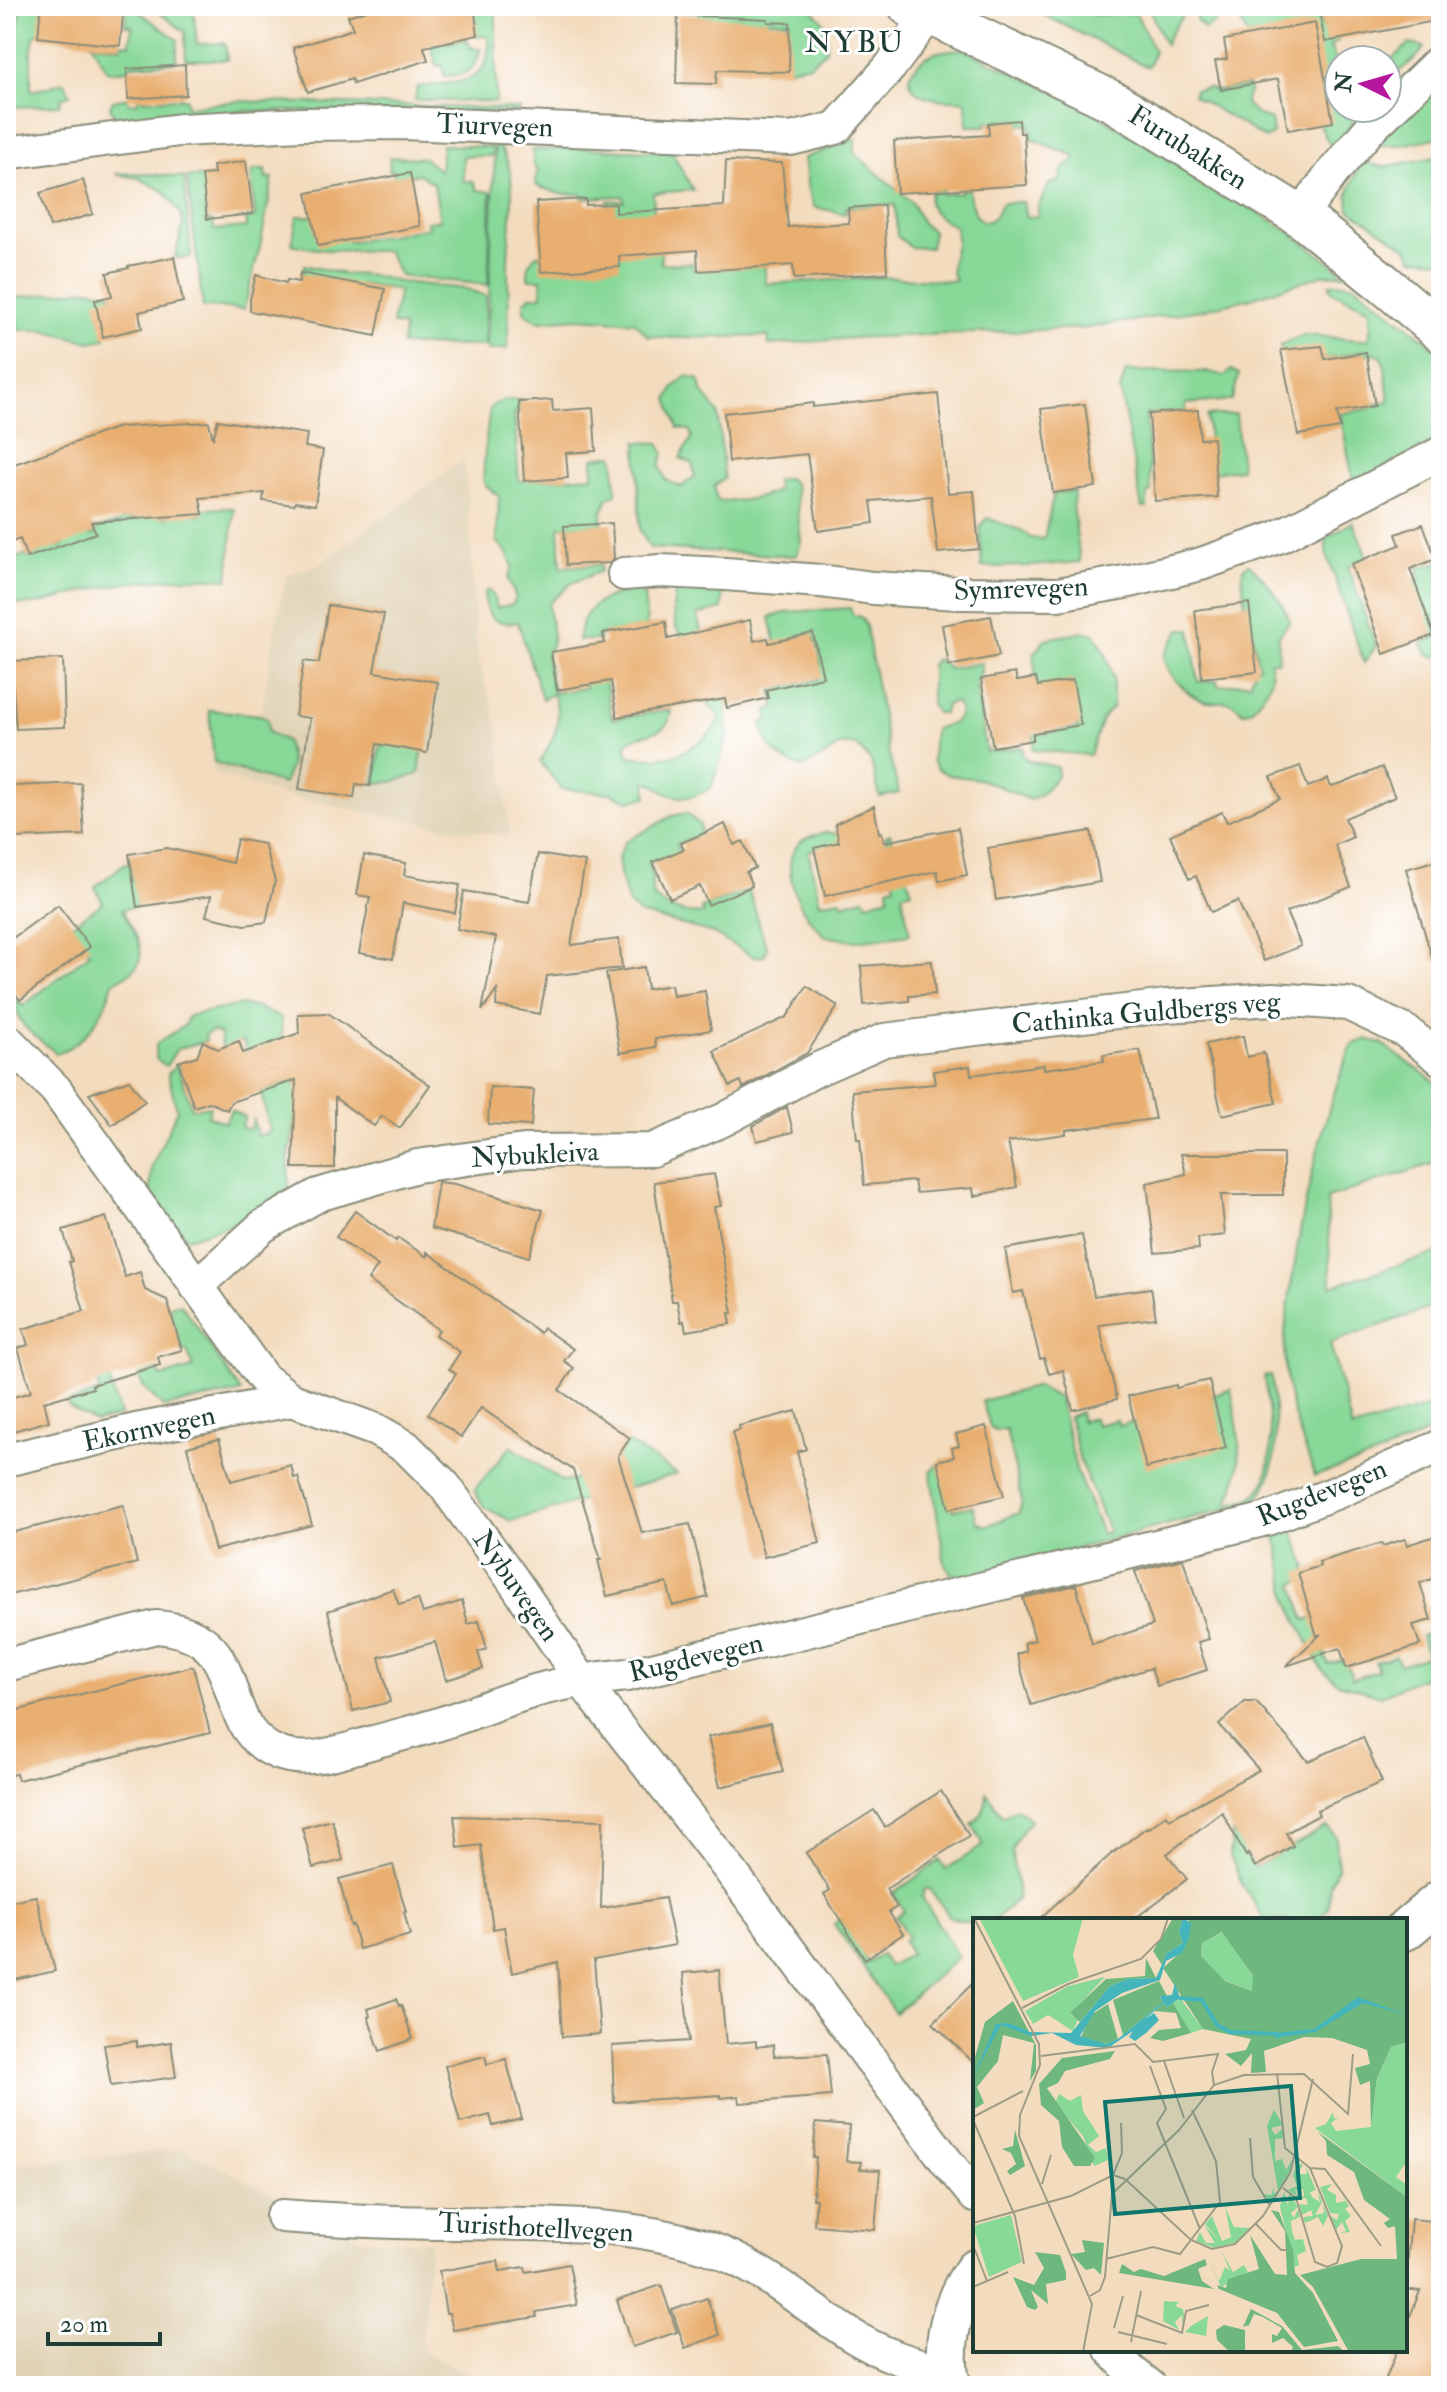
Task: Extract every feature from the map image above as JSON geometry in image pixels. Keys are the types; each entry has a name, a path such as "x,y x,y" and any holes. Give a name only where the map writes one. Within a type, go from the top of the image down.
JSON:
{"street":[{"name":"Tiurvegen","path":"6,153 180,130 302,124 417,123 732,139 791,139 836,128 890,67 925,9"},
{"name":"Furubakken","path":"925,9 1114,102 1300,216 1441,332"},
{"path":"1300,216 1369,130 1441,60"},
{"name":"Symrevegen","path":"624,574 660,571 820,581 873,588 1058,594 1201,564 1278,537 1441,453"},
{"name":"Cathinka Guldbergs veg","path":"884,1040 1167,1006 1273,999 1348,1004 1405,1031 1441,1059"},
{"name":"Nybuvegen","path":"6,1039 56,1090 263,1378 292,1400 376,1430 406,1447 444,1485 582,1681 729,1869 973,2194"},
{"name":"Nybukleiva","path":"196,1286 263,1226 318,1195 417,1166 524,1151 652,1150 723,1120 818,1069 884,1040"},
{"name":"Ekornvegen","path":"6,1460 136,1430 292,1400"},
{"name":"Rugdevegen","path":"6,1665 156,1627 175,1629 207,1645 219,1658 244,1724 260,1743 280,1754 321,1756 438,1725 528,1693 627,1675 1267,1519 1441,1446"},
{"path":"1407,1928 1441,1900"},
{"name":"Turisthotellvegen","path":"282,2216 449,2223 556,2223 627,2230 675,2239 730,2257 780,2285 853,2336 896,2359 948,2379"},
{"path":"948,2379 948,2329 963,2285 973,2272"},
{"path":"1113,2352 1150,2386"}],"shaded area":[{"path":"465,458 477,653 499,732 510,836 437,826 282,795 214,773 209,710 261,715 279,608 288,574 318,565"},
{"path":"185,2149 364,2240 430,2242 422,2351 495,2386 6,2386 6,2165"}],"green space":[{"path":"21,6 45,6 42,30 34,36 31,54 31,90 65,82 70,95 61,98 60,105 13,107 11,70"},
{"path":"127,6 178,40 176,62 130,65 127,70 108,72 92,44 121,47 122,43 130,44 132,26 125,25"},
{"path":"151,6 193,6 197,44 225,43 227,60 186,60 185,32"},
{"path":"470,6 496,6 496,102 415,100 417,87 468,79 484,67 489,38 477,37"},
{"path":"698,6 805,6 824,24 826,50 811,64 783,69 789,21 699,17"},
{"path":"1026,6 1090,6 1093,15 1136,13 1154,51 1148,67"},
{"path":"1148,6 1189,6 1165,45"},
{"path":"1205,6 1317,6 1321,25 1327,35 1343,32 1337,42 1323,44 1323,124 1351,124 1333,148 1316,116 1248,36 1238,16 1224,17 1205,29 1196,20"},
{"path":"425,26 448,37 449,43 467,39 470,47 480,49 472,68 458,75 444,76 442,65 437,66"},
{"path":"1409,44 1424,47 1403,68 1403,49"},
{"path":"963,49 1078,103 1290,232 1345,274 1322,275 1251,298 1200,310 1086,328 854,338 769,345 768,336 648,336 635,322 579,318 538,321 524,312 524,300 529,296 542,296 541,279 528,279 528,265 536,255 552,254 611,267 608,201 624,201 623,196 583,198 581,194 560,194 537,186 535,179 538,171 533,164 533,150 580,148 672,152 693,190 653,193 656,251 661,251 661,264 692,263 693,270 765,266 766,284 884,277 955,281 952,264 956,227 931,208 929,197 932,191 961,193 961,189 969,189 975,214 983,221 995,216 1002,203 1023,202 1026,217 1038,216 1038,206 1050,183 1059,182 1064,169 1074,161 1075,156 1032,139 1030,124 1015,125 1014,121 967,126 966,101 930,98 911,85 909,76 919,62 939,52"},
{"path":"1441,75 1441,137 1401,145 1374,145 1394,124 1403,124 1403,115"},
{"path":"1248,86 1245,103 1258,115 1271,120 1273,133 1266,139 1193,95 1195,90 1209,88 1217,91"},
{"path":"142,96 143,100 186,98 187,107 237,101 520,109 519,112 237,111 122,121 115,118 110,107 113,101 128,97 128,103 138,103 138,97"},
{"path":"856,139 854,153 912,203 922,223 933,232 930,248 910,247 897,236 895,205 846,207 846,214 814,207 808,191 804,158"},
{"path":"442,145 493,147 492,156 463,156 463,181 473,181 477,190 491,192 488,285 400,276 387,251 327,250 292,244 297,216 312,216 347,237 349,242 428,228 427,222 440,220 434,184 419,174 395,178 393,170 389,171 390,157 424,158 440,171"},
{"path":"498,146 506,158 512,188 508,338 507,349 487,350 495,149"},
{"path":"1441,156 1441,260 1413,258 1408,249 1349,209 1348,194 1361,162 1383,167"},
{"path":"265,170 266,179 273,178 244,309 203,307 187,177 204,177 208,221 213,221 214,230 246,227 246,218 255,217 251,173"},
{"path":"115,174 184,177 191,257 175,258 183,224 181,215 164,191 139,178"},
{"path":"304,265 344,274 467,289 486,296 485,346 402,345 404,327 392,324 399,290 302,277"},
{"path":"1330,284 1355,285 1441,352 1441,436 1354,484 1340,414 1372,408 1372,405 1389,401 1382,357 1375,353 1362,355 1361,352 1288,366 1280,345 1304,335 1368,339 1371,327 1369,308 1331,291"},
{"path":"88,289 110,293 112,298 97,302 105,339 90,342 44,330 18,330 13,298"},
{"path":"1231,370 1239,374 1232,400 1186,404 1186,412 1146,414 1151,492 1147,493 1147,508 1142,508 1120,389 1126,371 1210,372 1225,376"},
{"path":"686,376 699,379 703,393 718,413 724,479 714,486 717,501 770,494 777,491 776,480 788,478 795,485 801,542 796,556 650,548 640,530 637,442 659,443 664,453 660,466 666,480 681,487 695,476 692,463 680,458 692,438 690,430 678,428 668,399 674,387"},
{"path":"509,400 521,400 521,412 514,413 519,481 593,476 593,458 614,455 616,494 608,498 602,512 602,524 559,527 561,567 601,565 601,571 572,583 549,603 553,635 546,654 553,693 585,688 584,676 604,673 612,719 671,710 666,726 627,743 626,751 631,757 660,758 680,753 704,738 720,719 704,701 685,642 676,628 673,610 675,592 687,589 690,583 723,585 722,609 697,615 703,640 709,630 727,708 727,738 711,788 706,791 691,797 680,797 646,782 647,797 629,801 610,793 562,789 540,762 557,722 553,694 542,699 518,622 493,618 487,609 484,594 488,590 492,593 497,608 513,604 516,597 508,580 513,566 497,541 499,496 484,483 491,407"},
{"path":"1236,414 1241,469 1211,472 1207,416"},
{"path":"1074,491 1080,562 982,567 980,526 987,518 1023,531 1030,538 1044,539 1054,493"},
{"path":"234,508 228,579 150,580 92,589 31,604 6,603 6,563 26,554 28,558 58,544 59,547 64,545 63,542 89,533 91,536 96,534 94,529 128,517 135,520 135,516 163,515 164,518 169,514 196,512 202,515 202,509"},
{"path":"1353,522 1368,559 1348,567 1376,646 1364,663 1326,552 1326,538"},
{"path":"1441,558 1441,654 1435,657 1426,653 1422,643 1433,639 1432,634 1410,583 1420,579 1418,568 1437,563"},
{"path":"1249,564 1279,599 1289,622 1278,637 1279,661 1271,661 1267,690 1250,711 1243,712 1231,703 1207,702 1188,692 1173,676 1164,656 1180,629 1191,629 1198,682 1217,680 1218,686 1251,682 1253,668 1259,667 1252,633 1248,631 1242,577 1244,567"},
{"path":"640,590 644,594 647,626 598,635 599,640 578,640 585,617 598,603"},
{"path":"850,608 853,615 861,617 866,626 888,750 899,793 880,797 871,761 856,745 840,745 802,768 774,751 764,731 762,722 769,720 767,711 775,708 772,691 818,680 820,669 819,651 812,635 776,644 770,617 789,612"},
{"path":"1084,632 1095,634 1105,652 1113,677 1113,706 1102,719 1090,755 1033,750 1034,735 1078,728 1072,684 1036,689 1034,653 1045,639"},
{"path":"936,659 947,669 982,663 976,681 986,752 1023,747 1022,755 1028,761 1057,767 1058,775 1041,794 1029,800 999,786 978,779 948,775 938,769 932,761 934,729 954,723 960,714 958,705 953,702 946,705 944,713 936,713 931,704 931,665"},
{"path":"209,710 261,715 268,720 268,732 286,741 291,764 283,784 214,762"},
{"path":"381,740 423,745 419,774 375,783"},
{"path":"686,813 700,825 701,835 677,844 679,852 649,863 654,877 651,882 653,896 670,908 703,913 701,908 749,891 767,949 764,956 754,957 710,932 640,914 629,904 618,858 625,842 672,816"},
{"path":"826,832 841,835 843,843 808,851 820,903 840,899 842,904 864,898 867,903 889,897 888,887 895,885 885,837 890,834 912,891 902,894 910,934 855,941 825,936 809,918 794,890 790,863 802,841"},
{"path":"130,863 138,905 122,910 137,938 139,960 132,972 113,982 100,1015 86,1034 67,1049 56,1053 23,1025 17,1000 23,1006 90,953 71,925 103,903 95,887 124,864"},
{"path":"240,1005 281,1018 282,1041 247,1054 243,1041 222,1048 220,1034 212,1031 205,1035 206,1041 177,1049 166,1066 156,1059 156,1044 185,1025 188,1016"},
{"path":"1366,1039 1382,1044 1441,1086 1441,1161 1327,1198 1331,1286 1441,1252 1441,1304 1330,1343 1352,1429 1441,1403 1441,1427 1373,1457 1315,1476 1295,1419 1287,1383 1287,1318 1302,1220 1323,1131 1352,1045"},
{"path":"177,1064 192,1109 210,1106 208,1116 225,1123 231,1110 245,1117 241,1127 250,1130 253,1120 258,1136 270,1132 261,1092 295,1080 298,1108 289,1156 289,1188 297,1198 257,1217 187,1238 150,1191 152,1166 177,1111 168,1074"},
{"path":"182,1305 241,1392 163,1407 144,1388 138,1376 158,1370 161,1377 193,1368 187,1350 182,1351 168,1307"},
{"path":"96,1333 120,1416 95,1422 67,1403 100,1392 94,1376"},
{"path":"1271,1375 1276,1441 1271,1473 1256,1501 961,1579 951,1573 945,1564 931,1471 942,1460 953,1510 973,1506 977,1522 986,1526 1019,1513 1022,1501 1006,1429 991,1429 982,1401 1037,1386 1059,1398 1077,1473 1102,1534 1109,1532 1080,1461 1069,1417 1080,1412 1081,1421 1094,1418 1096,1425 1117,1420 1119,1426 1231,1389 1240,1448 1237,1476 1227,1504 1252,1497 1267,1475 1270,1441 1264,1376"},
{"path":"627,1442 677,1474 511,1521 484,1507 474,1490 511,1446 563,1482 574,1480 581,1472 613,1464"},
{"path":"1284,1524 1291,1527 1307,1567 1301,1581 1294,1584 1305,1620 1313,1618 1328,1664 1346,1659 1352,1679 1378,1671 1375,1662 1396,1656 1400,1665 1427,1656 1421,1636 1439,1630 1441,1654 1431,1676 1381,1696 1338,1683 1322,1670 1289,1603 1276,1535 1279,1526"},
{"path":"987,1793 1003,1817 1017,1808 1031,1821 1021,1832 1013,1849 1018,1898 996,1918 973,1918 973,1924 950,1917 930,1889 925,1889 922,1897 958,1957 895,2013 834,1924 841,1919 868,1963 881,1955 889,1966 911,1954 903,1941 908,1938 896,1917 904,1911 893,1894 940,1860 946,1869 984,1845 972,1824 979,1818"},
{"path":"1327,1826 1336,1837 1338,1868 1330,1884 1329,1908 1319,1918 1264,1918 1242,1884 1230,1855 1233,1831 1254,1868"}],"building":[{"path":"41,6 124,6 120,46 38,37"},
{"path":"379,6 474,6 478,35 424,47 428,60 353,84 352,79 308,92 293,48 353,29 348,16"},
{"path":"1318,6 1434,6 1435,21 1325,42"},
{"path":"678,15 768,19 768,22 790,23 789,72 717,70 716,84 676,83"},
{"path":"1315,23 1323,67 1323,124 1288,130 1278,79 1221,90 1215,61 1227,59 1224,40"},
{"path":"185,65 186,95 128,99 127,69"},
{"path":"1019,120 1020,133 1024,133 1027,185 897,193 894,141 989,135 988,123"},
{"path":"246,161 253,214 207,219 202,175 214,174 213,166"},
{"path":"726,161 782,163 788,227 849,223 848,208 884,205 887,273 794,279 793,265 698,271 697,250 619,256 620,267 541,272 536,202 586,199 586,205 616,204 616,213 724,206"},
{"path":"410,173 420,226 318,246 307,193"},
{"path":"83,180 93,214 50,227 40,193"},
{"path":"174,257 183,302 139,312 142,328 103,337 95,300 112,296 107,273"},
{"path":"300,273 385,289 376,336 250,311 256,275 286,283 287,280 299,282"},
{"path":"1322,346 1325,359 1366,352 1375,406 1337,412 1340,428 1298,435 1281,350"},
{"path":"938,394 948,493 974,491 979,549 938,553 931,496 871,501 874,523 818,531 807,454 729,462 724,413"},
{"path":"552,400 553,411 593,408 596,451 566,453 568,478 524,481 519,402"},
{"path":"1085,404 1096,487 1053,493 1041,409"},
{"path":"1198,410 1200,439 1213,438 1217,497 1155,501 1149,414"},
{"path":"218,420 307,434 305,447 323,450 315,505 263,501 264,493 200,498 203,514 91,522 96,533 27,558 20,539 6,544 6,467 119,427 209,422 213,439"},
{"path":"612,523 614,558 610,563 566,565 564,526"},
{"path":"1423,524 1436,559 1410,569 1434,635 1384,654 1351,564 1400,545 1396,534"},
{"path":"1249,603 1257,672 1202,678 1195,610"},
{"path":"328,605 384,614 374,672 438,682 427,753 377,744 370,786 356,784 354,798 299,789 310,718 295,716 304,661 319,663"},
{"path":"991,616 999,656 949,666 942,625"},
{"path":"750,620 754,641 768,638 769,643 813,633 823,677 766,690 768,698 727,708 725,699 617,717 611,681 557,690 551,652 605,643 603,633 666,622 668,639"},
{"path":"63,659 65,727 16,729 11,661"},
{"path":"1015,673 1017,681 1036,678 1038,686 1073,680 1081,725 1033,733 1033,740 993,747 981,679"},
{"path":"1300,766 1308,787 1328,779 1331,787 1382,767 1395,797 1345,818 1353,837 1335,845 1351,887 1286,912 1301,946 1264,961 1238,901 1211,912 1196,876 1189,879 1170,835 1222,812 1227,822 1280,799 1271,777"},
{"path":"81,783 84,835 15,838 13,786"},
{"path":"874,806 879,833 882,832 884,842 958,828 967,875 939,881 937,871 825,896 814,848 839,842 835,824"},
{"path":"725,824 734,845 743,841 755,868 746,872 752,886 708,905 700,886 670,899 653,862 684,849 681,843"},
{"path":"1091,831 1100,882 996,900 988,848"},
{"path":"237,839 264,844 275,881 266,922 245,925 206,916 211,896 137,907 129,854 167,848 232,863"},
{"path":"538,854 585,862 571,945 619,939 622,968 547,976 540,1014 496,1006 497,990 482,1011 496,937 457,929 464,891 529,902"},
{"path":"364,855 406,863 404,875 460,885 455,913 403,903 393,959 359,953 370,897 357,895"},
{"path":"1441,859 1441,960 1433,961 1406,869"},
{"path":"58,905 90,947 20,1000 6,982 6,943"},
{"path":"932,961 935,994 909,996 909,1001 864,1005 861,966"},
{"path":"644,967 647,989 671,985 673,996 705,991 711,1030 655,1039 656,1047 620,1053 606,973"},
{"path":"807,986 838,1006 807,1053 743,1088 741,1081 730,1086 714,1051 787,1017"},
{"path":"328,1013 430,1085 400,1128 382,1116 374,1126 335,1098 335,1168 293,1168 296,1080 231,1102 227,1110 209,1102 194,1107 178,1062 197,1056 203,1041 218,1049 239,1041 243,1053 299,1033 298,1014"},
{"path":"1243,1036 1247,1057 1264,1053 1276,1103 1222,1115 1206,1044"},
{"path":"1140,1050 1155,1119 1066,1130 1066,1134 1008,1142 1017,1187 974,1196 973,1188 916,1193 914,1181 864,1185 852,1091 935,1084 933,1071 970,1066 971,1075 1044,1065 1044,1069 1104,1061 1103,1055"},
{"path":"129,1080 145,1101 112,1125 89,1094"},
{"path":"490,1087 534,1090 531,1126 488,1124"},
{"path":"787,1107 793,1132 757,1141 753,1126"},
{"path":"1181,1154 1283,1154 1283,1195 1221,1195 1225,1235 1198,1238 1199,1249 1155,1253 1147,1183 1186,1174"},
{"path":"714,1174 721,1206 714,1207 733,1313 729,1313 731,1324 686,1331 677,1301 672,1301 654,1182"},
{"path":"438,1182 455,1184 543,1210 529,1257 431,1228"},
{"path":"355,1211 396,1241 398,1238 427,1257 427,1252 540,1333 543,1328 573,1349 564,1361 574,1368 559,1390 630,1438 618,1456 642,1533 690,1524 708,1597 673,1606 667,1583 607,1596 598,1560 601,1560 573,1470 481,1408 461,1437 428,1414 456,1374 449,1369 460,1352 435,1335 439,1330 368,1280 378,1266 336,1237"},
{"path":"106,1217 125,1277 140,1272 145,1290 167,1300 182,1350 158,1357 160,1365 44,1402 49,1421 6,1433 6,1399 31,1392 18,1348 28,1345 23,1329 84,1311 63,1230"},
{"path":"1082,1235 1094,1296 1151,1288 1156,1318 1099,1325 1117,1399 1073,1410 1063,1370 1049,1374 1044,1358 1040,1359 1023,1291 1013,1293 1005,1249"},
{"path":"1209,1380 1226,1448 1146,1468 1128,1396"},
{"path":"796,1411 806,1449 797,1452 820,1543 764,1557 732,1432 740,1430 739,1426"},
{"path":"986,1426 1004,1496 949,1509 937,1461 954,1457 952,1448 959,1446 956,1434"},
{"path":"219,1439 231,1481 291,1465 294,1478 298,1477 312,1525 215,1550 187,1447"},
{"path":"123,1505 137,1563 6,1596 6,1534"},
{"path":"1441,1534 1441,1576 1420,1583 1431,1620 1413,1625 1420,1645 1346,1668 1340,1648 1286,1666 1321,1634 1317,1636 1298,1573 1320,1566 1319,1562 1382,1543 1383,1546 1405,1539 1407,1545"},
{"path":"1183,1559 1209,1639 1198,1642 1207,1670 1157,1686 1151,1668 1031,1705 1017,1654 1026,1651 1024,1643 1035,1640 1023,1598 1076,1585 1092,1644 1153,1625 1135,1571"},
{"path":"393,1589 399,1605 418,1599 423,1613 462,1601 468,1624 479,1621 487,1649 478,1652 483,1669 446,1680 435,1642 379,1657 390,1702 353,1711 328,1611"},
{"path":"193,1666 210,1733 18,1780 16,1774 6,1776 6,1713"},
{"path":"1245,1702 1256,1702 1308,1761 1363,1737 1382,1782 1317,1810 1319,1815 1286,1833 1293,1846 1255,1867 1222,1812 1167,1854 1187,1879 1136,1918 1040,1918 1109,1856 1147,1827 1166,1815 1170,1819 1259,1770 1219,1725"},
{"path":"770,1723 783,1772 720,1787 708,1737"},
{"path":"941,1791 969,1836 886,1889 897,1907 889,1912 903,1934 865,1959 824,1894 830,1890 806,1853 874,1810 885,1827"},
{"path":"454,1816 603,1820 601,1908 665,1898 675,1945 594,1960 600,2034 562,2037 558,1962 512,1973 504,1927 493,1929 481,1845 458,1848"},
{"path":"332,1820 343,1860 313,1868 302,1828"},
{"path":"393,1865 410,1935 359,1949 339,1879"},
{"path":"36,1896 55,1971 6,1982 6,1902"},
{"path":"719,1970 726,2044 756,2041 756,2047 773,2045 774,2056 827,2054 831,2096 740,2103 739,2096 721,2098 720,2095 614,2102 612,2046 689,2041 683,1973"},
{"path":"973,1983 973,2062 933,2023"},
{"path":"396,1999 413,2039 380,2051 368,2009"},
{"path":"137,2041 137,2047 171,2042 176,2077 111,2086 104,2045"},
{"path":"485,2056 487,2064 506,2059 522,2119 493,2126 490,2115 460,2123 445,2066"},
{"path":"816,2123 849,2126 846,2161 861,2162 860,2169 880,2170 875,2230 814,2225"},
{"path":"1411,2219 1441,2222 1441,2386 1383,2386 1396,2352 1407,2352 1407,2324 1420,2291 1407,2289"},
{"path":"498,2261 500,2271 525,2267 526,2272 569,2264 577,2305 536,2312 537,2317 453,2330 449,2313 446,2313 439,2271"},
{"path":"661,2285 677,2332 632,2347 617,2300"},
{"path":"707,2298 720,2335 685,2348 672,2310"}],"district":[{"name":"NYBU","path":"855,42"}]}
